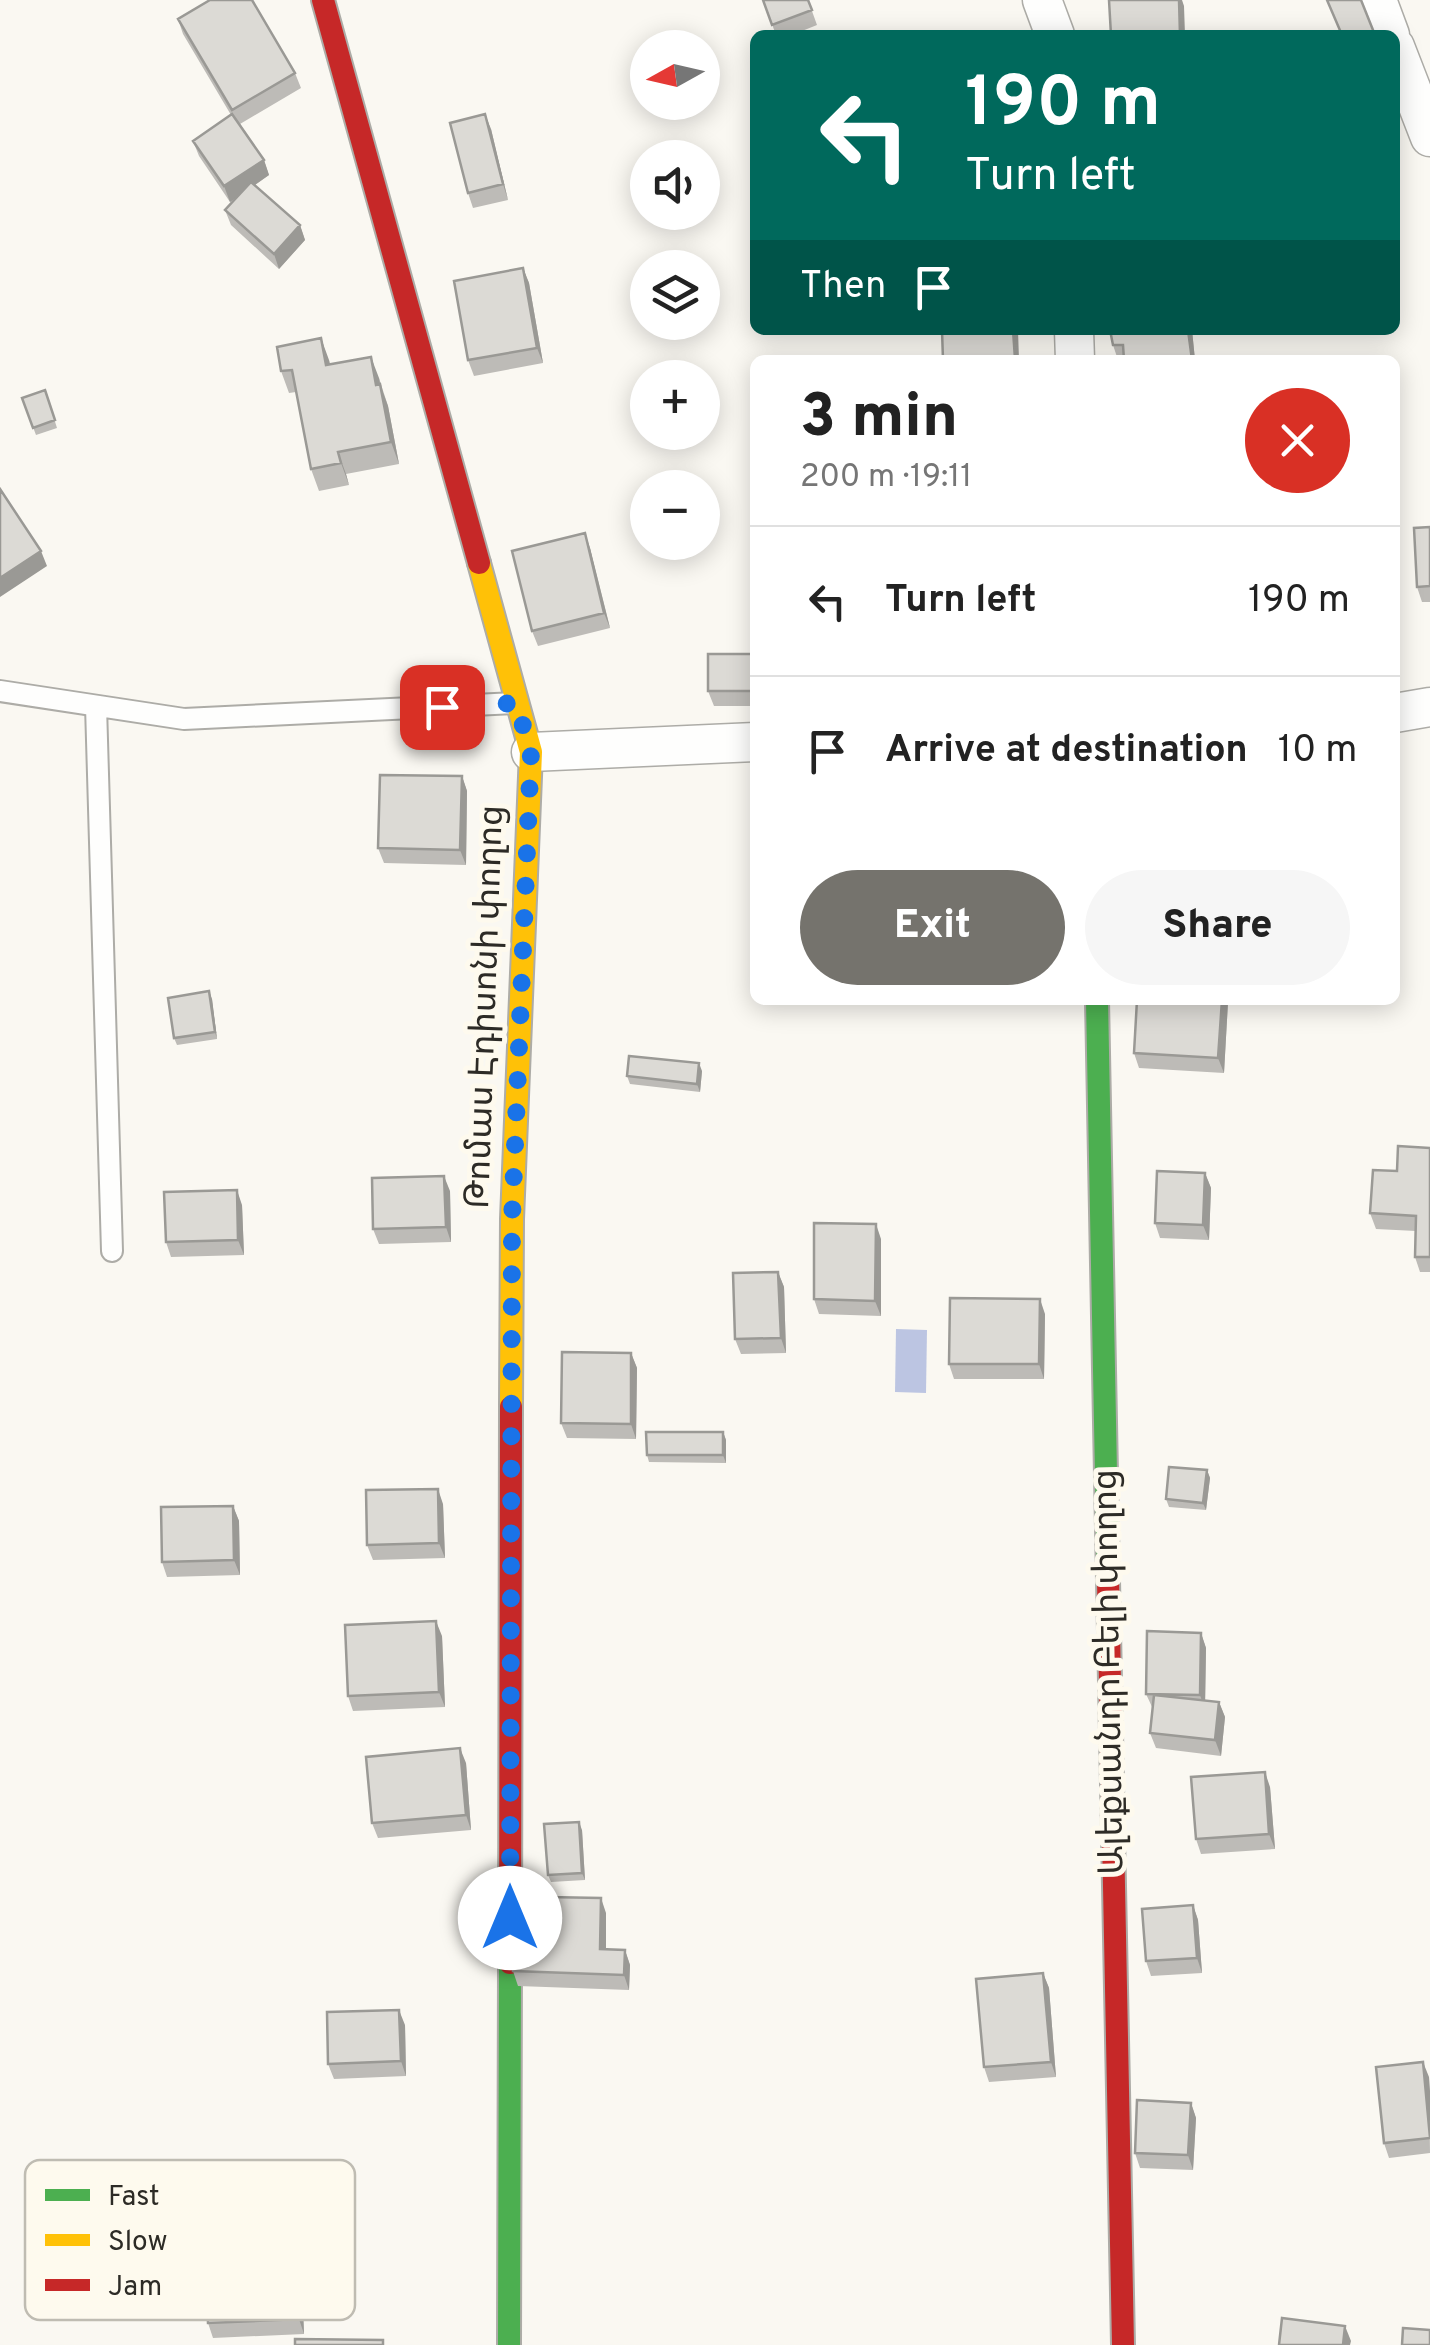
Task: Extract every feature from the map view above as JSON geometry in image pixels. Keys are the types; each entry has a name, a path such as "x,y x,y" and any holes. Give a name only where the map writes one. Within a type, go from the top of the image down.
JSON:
{"street":[{"name":"Թոմաս Էդիսոնի փողոց","path":"323,0 531,752 512,1219 508,2345"},
{"path":"1042,0 1053,30"},
{"path":"1376,0 1388,30"},
{"path":"1400,60 1430,137"},
{"path":"1400,712 1430,708"},
{"path":"531,752 750,742"},
{"name":"Ալեքսանդր Բելի փողոց","path":"1097,1005 1123,2345"}],"lane":[{"path":"0,691 184,719 516,703"},
{"path":"96,706 112,1251"}],"water":[{"path":"896,1329 927,1330 926,1393 895,1392"}],"building":[{"path":"210,0 252,0 295,73 232,110 178,19"},
{"path":"763,0 808,0 812,10 772,25"},
{"path":"1109,0 1179,0 1180,30 1111,30"},
{"path":"1327,0 1361,0 1373,30 1340,30"},
{"path":"232,114 264,160 224,186 193,141"},
{"path":"485,114 503,184 468,193 450,123"},
{"path":"251,182 300,225 274,254 225,210"},
{"path":"523,268 537,348 468,360 454,281"},
{"path":"942,335 1013,335 1015,355 943,355"},
{"path":"1111,335 1189,335 1191,355 1124,355 1123,345 1113,345"},
{"path":"321,338 326,365 371,357 391,442 338,452 341,463 311,469 292,370 281,371 277,347"},
{"path":"45,390 55,420 33,428 22,398"},
{"path":"0,489 41,551 0,578"},
{"path":"1430,527 1430,586 1417,587 1414,528"},
{"path":"585,533 604,613 532,631 512,551"},
{"path":"708,654 750,654 750,691 708,691"},
{"path":"380,775 462,776 460,850 378,848"},
{"path":"209,991 215,1032 174,1038 168,998"},
{"path":"1137,1005 1222,1005 1218,1058 1134,1053"},
{"path":"629,1056 699,1063 697,1084 627,1076"},
{"path":"1398,1146 1430,1148 1430,1257 1415,1257 1416,1216 1370,1213 1373,1170 1397,1171"},
{"path":"1157,1171 1205,1173 1203,1225 1155,1223"},
{"path":"444,1176 446,1227 373,1229 372,1178"},
{"path":"237,1190 238,1240 166,1242 164,1192"},
{"path":"814,1223 876,1224 875,1301 814,1299"},
{"path":"778,1272 781,1338 735,1339 733,1273"},
{"path":"950,1298 1040,1299 1039,1364 949,1364"},
{"path":"562,1352 631,1353 631,1424 561,1423"},
{"path":"646,1432 723,1432 723,1455 647,1455"},
{"path":"1169,1467 1207,1470 1203,1503 1166,1499"},
{"path":"438,1489 439,1543 367,1545 366,1490"},
{"path":"233,1506 234,1560 162,1562 161,1507"},
{"path":"436,1621 439,1692 348,1696 345,1625"},
{"path":"1147,1631 1201,1633 1200,1695 1146,1694"},
{"path":"1154,1695 1219,1702 1215,1740 1150,1733"},
{"path":"460,1748 466,1815 372,1823 366,1757"},
{"path":"1265,1772 1269,1834 1196,1839 1191,1777"},
{"path":"579,1822 582,1873 548,1875 544,1824"},
{"path":"547,1897 601,1898 600,1949 625,1950 624,1975 513,1971 513,1946 546,1947"},
{"path":"1193,1905 1197,1958 1146,1961 1142,1909"},
{"path":"1043,1973 1051,2062 984,2067 976,1979"},
{"path":"399,2010 401,2061 328,2064 327,2012"},
{"path":"1423,2062 1430,2138 1384,2143 1376,2067"},
{"path":"1137,2100 1191,2103 1188,2155 1135,2153"},
{"path":"1282,2318 1345,2326 1343,2345 1279,2345"},
{"path":"208,2320 276,2320 208,2323"},
{"path":"1403,2328 1430,2330 1430,2345 1402,2345"},
{"path":"295,2339 383,2340 383,2345 295,2345"}],"traffic: fast":[{"path":"1097,1005 1108,1580"},
{"path":"509,2345 510,1963"}],"traffic: slow":[{"path":"479,563 531,752 512,1219 511,1407"}],"traffic: jam":[{"path":"323,0 479,563"},
{"path":"510,1963 511,1407"},
{"path":"1108,1580 1123,2345"}],"route":[{"path":"442,707 516,703 531,752 512,1219 510,1918"}]}
